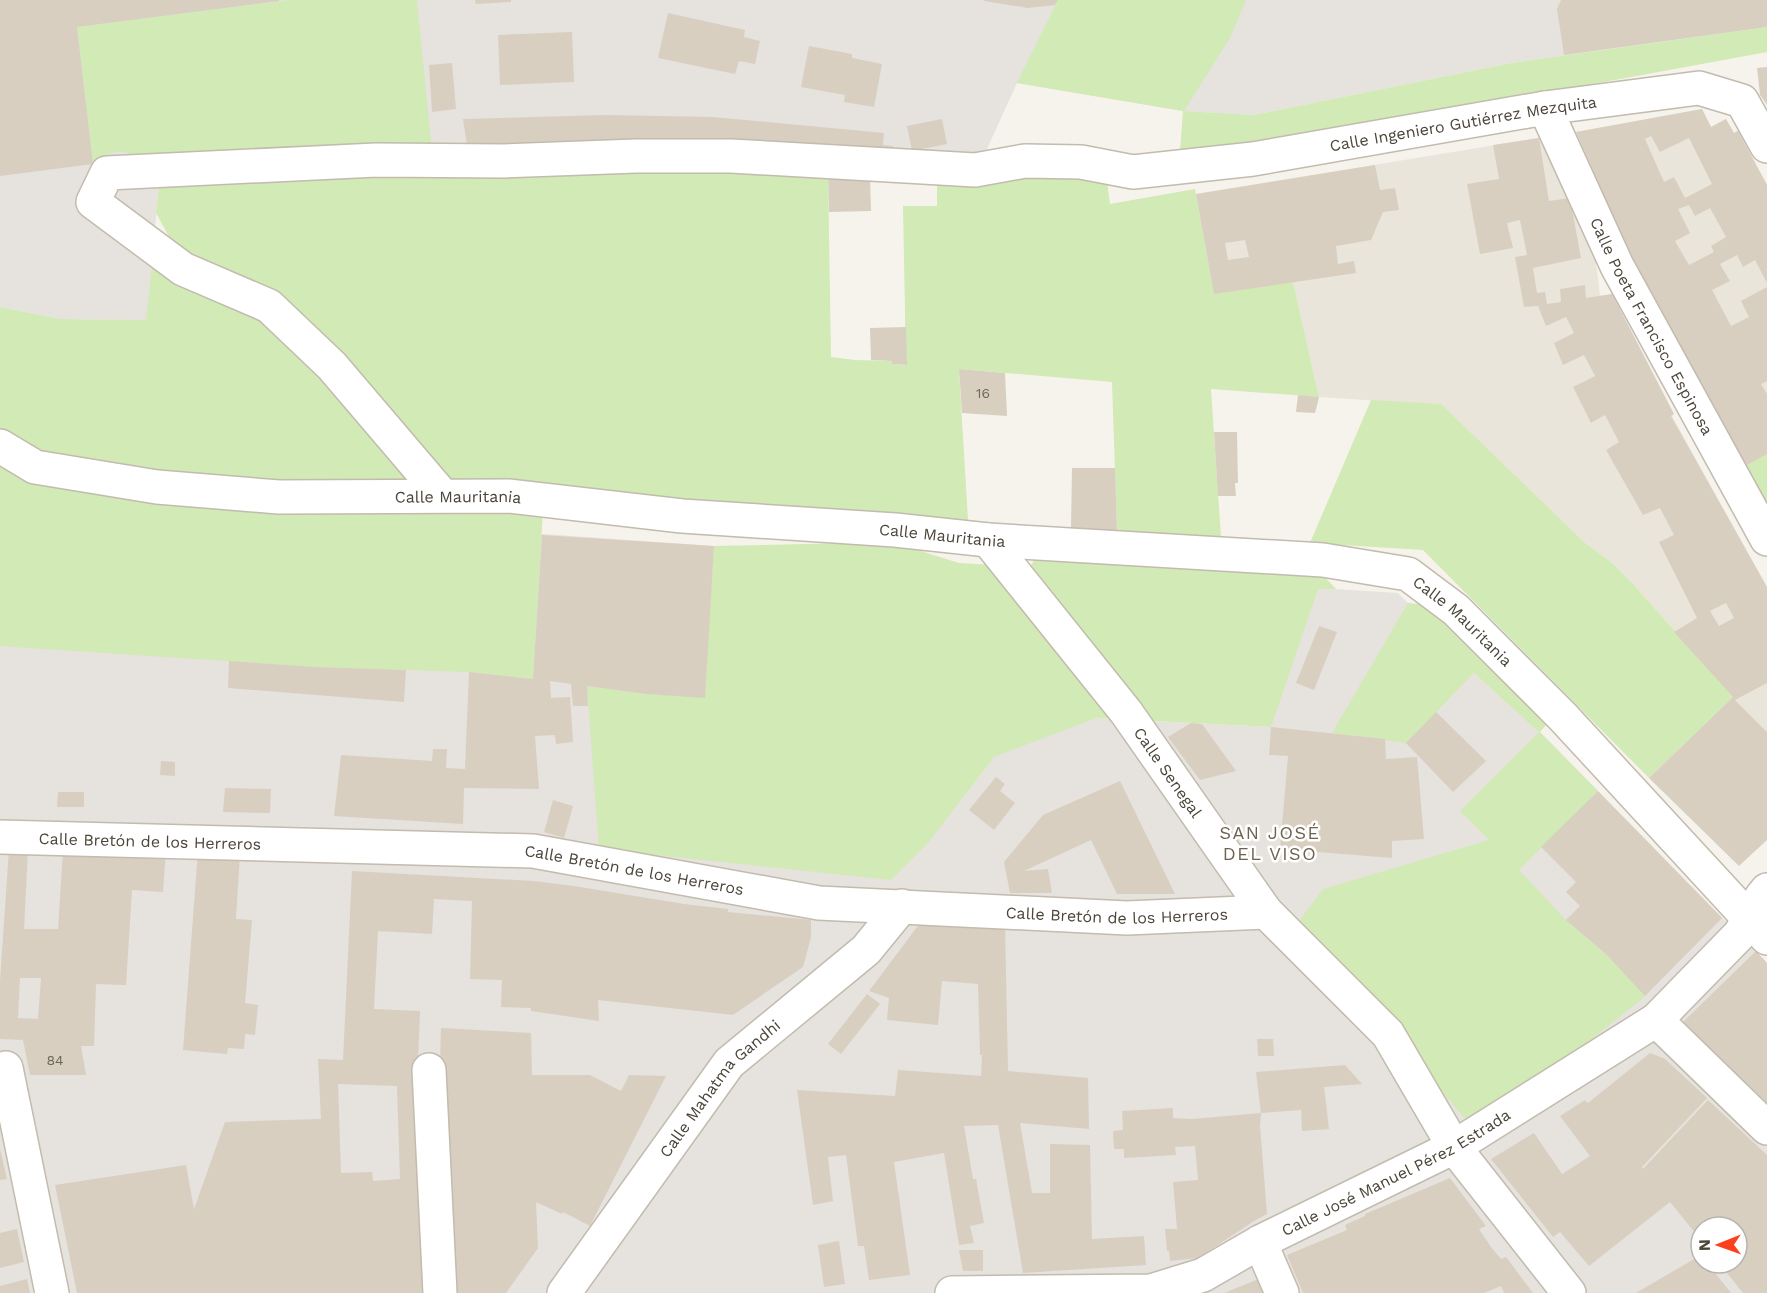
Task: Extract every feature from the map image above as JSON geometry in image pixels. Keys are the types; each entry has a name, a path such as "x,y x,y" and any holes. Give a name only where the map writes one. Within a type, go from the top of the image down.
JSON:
{"street":[{"name":"Calle Ingeniero Gutiérrez Mezquita","path":"442,495 332,366 269,306 183,269 93,202 107,173 376,160 504,161 636,156 731,156 975,170 1025,161 1081,162 1132,172 1253,159 1545,108 1700,88 1743,101 1767,146"},
{"name":"Calle Poeta Francisco Espinosa","path":"1545,108 1617,266 1767,539"},
{"name":"Calle Mauritania","path":"0,447 35,467 157,487 279,497 508,496 682,516 895,530 988,540 1323,561 1408,574 1456,610 1563,717 1758,928"},
{"name":"Calle Senegal","path":"988,540 1126,712 1266,912 1388,1034 1454,1147 1569,1293"},
{"name":"Calle Bretón de los Herreros","path":"0,837 533,851 819,903 1126,918 1266,912"},
{"name":"Calle José Manuel Pérez Estrada","path":"952,1293 1151,1291 1203,1275 1260,1242 1454,1147 1656,1020 1740,934 1758,928 1762,896 1767,890"},
{"name":"Calle Mahatma Gandhi","path":"564,1293 729,1063 866,950 902,906"},
{"path":"1656,1020 1767,1128"},
{"path":"6,1068 52,1293"},
{"path":"429,1070 440,1293"},
{"path":"1260,1242 1282,1293"}],"shaded area":[{"path":"0,0 1767,0 1767,27 1511,63 1254,115 1183,111 1017,83 981,162 161,160 147,320 61,319 0,307"},
{"path":"1702,109 1711,127 1726,119 1733,133 1738,131 1767,185 1767,511 1634,262 1576,132"},
{"path":"1539,138 1570,198 1573,211 1576,211 1595,255 1600,296 1612,294 1674,414 1672,416 1767,587 1767,732 1735,700 1634,585 1611,562 1584,542 1441,405 1319,397 1293,282 1214,294 1196,194"},
{"path":"0,496 714,546 705,698 1270,727 1318,588 1398,593 1408,603 1416,604 1474,673 1540,732 1767,963 1767,1293 0,1293"}],"green space":[{"path":"290,0 417,0 432,152 141,161 127,153 117,152 93,164 77,27"},
{"path":"1058,0 1246,0 1230,38 1184,111 1254,115 1511,63 1767,27 1767,52 1257,146 1180,152 1183,111 1017,83"},
{"path":"377,167 828,172 831,357 892,361 892,364 906,365 903,206 937,206 937,177 1060,171 1107,181 1110,204 1195,189 1214,293 1293,282 1319,397 1211,389 1221,537 1117,531 1112,382 959,369 968,520 764,505 263,489 0,455 0,307 61,319 146,320 152,263 313,328 293,306 207,269 173,244 156,213 160,178"},
{"path":"1371,400 1441,404 1584,542 1611,562 1634,585 1733,697 1649,778 1423,550 1310,543"},
{"path":"1767,454 1767,511 1743,467"},
{"path":"0,461 543,510 533,679 469,672 316,667 0,646"},
{"path":"892,542 959,563 1030,567 1035,559 1321,573 1336,589 1318,589 1271,727 1096,718 994,757 928,843 891,880 599,849 587,686 646,694 704,697 714,546"},
{"path":"1426,599 1551,719 1540,732 1598,791 1519,870 1566,920 1648,994 1573,1054 1466,1120 1299,921 1323,889 1489,840 1460,811 1539,732 1474,673 1406,743 1332,733 1408,603 1416,604"}],"building":[{"path":"0,0 279,1 77,27 93,164 0,176"},
{"path":"475,0 511,0 511,2 476,4"},
{"path":"984,0 1058,0 1055,5 1028,8"},
{"path":"1561,0 1767,0 1767,27 1564,55 1557,9"},
{"path":"668,13 745,30 744,37 760,41 755,64 739,61 735,74 658,58"},
{"path":"572,32 574,82 500,85 498,35"},
{"path":"809,46 852,54 852,58 882,64 874,107 844,102 845,95 801,87"},
{"path":"452,63 456,109 432,112 429,65"},
{"path":"1767,67 1767,105 1760,95 1757,68"},
{"path":"1702,109 1711,127 1726,119 1734,133 1738,131 1767,185 1767,283 1755,260 1743,267 1737,255 1720,264 1730,281 1712,290 1731,326 1749,317 1741,301 1767,287 1767,381 1761,384 1767,394 1767,454 1743,467 1634,262 1576,132","holes":["1651,136 1660,152 1689,138 1712,184 1685,198 1674,177 1664,182 1645,139","1689,205 1695,216 1710,208 1726,237 1711,246 1714,252 1689,265 1675,241 1690,233 1678,209"]},
{"path":"605,115 713,117 884,133 883,145 893,146 893,158 468,151 463,119"},
{"path":"942,119 947,144 912,151 907,126"},
{"path":"1539,138 1549,201 1570,198 1581,258 1533,268 1537,293 1545,292 1547,304 1561,302 1560,289 1585,285 1586,298 1612,294 1674,414 1671,416 1767,587 1767,683 1735,700 1767,732 1767,840 1739,866 1649,778 1733,697 1674,632 1697,618 1659,542 1674,535 1660,508 1643,515 1606,450 1619,442 1605,415 1591,423 1573,387 1595,376 1584,355 1563,365 1554,343 1574,333 1566,317 1546,326 1538,306 1524,307 1515,257 1527,255 1520,220 1507,223 1513,248 1480,254 1467,184 1499,179 1493,145","holes":["1726,603 1734,618 1719,626 1710,611"]},
{"path":"1375,165 1380,190 1395,188 1399,210 1383,212 1371,240 1336,246 1338,264 1354,261 1356,273 1214,294 1196,194","holes":["1245,240 1249,257 1228,260 1225,243"]},
{"path":"828,172 870,175 871,211 829,212"},
{"path":"906,327 907,365 892,364 892,361 871,360 870,328"},
{"path":"959,369 1005,373 1007,416 962,413"},
{"path":"1298,395 1319,397 1315,413 1296,412"},
{"path":"1214,432 1237,432 1236,496 1218,496"},
{"path":"1072,468 1115,468 1117,531 1071,528"},
{"path":"542,535 714,546 705,698 646,694 587,686 588,706 573,706 571,684 550,681 551,698 570,697 573,742 556,744 555,735 535,736 539,789 464,788 463,824 334,816 341,755 432,761 433,749 447,749 446,768 465,769 469,672 533,679"},
{"path":"1319,626 1337,632 1314,690 1296,683"},
{"path":"229,661 406,670 404,702 228,688"},
{"path":"1436,712 1486,761 1453,792 1406,743"},
{"path":"1191,723 1202,724 1236,771 1200,780 1168,737"},
{"path":"1271,727 1385,739 1386,759 1417,757 1424,839 1392,841 1392,858 1280,849 1288,756 1269,755"},
{"path":"161,761 175,762 175,776 160,775"},
{"path":"996,777 1005,784 1000,791 1015,803 994,830 969,810"},
{"path":"1120,781 1175,894 1117,894 1091,840 1024,871 1048,869 1052,893 1010,893 1004,862 1043,815"},
{"path":"225,788 271,789 270,813 223,812"},
{"path":"1598,791 1722,918 1645,996 1607,955 1566,920 1580,906 1566,892 1576,882 1541,847"},
{"path":"58,792 84,792 84,807 57,807"},
{"path":"553,800 573,806 564,838 544,832"},
{"path":"9,849 28,850 24,929 58,929 63,850 122,857 129,850 166,850 163,892 132,890 126,985 96,984 94,1046 81,1046 86,1075 30,1075 23,1040 0,1039 0,981","holes":["20,978 41,978 38,1019 18,1018"]},
{"path":"198,851 240,854 236,919 252,920 245,1003 258,1005 255,1035 245,1034 244,1049 228,1048 227,1054 183,1050"},
{"path":"352,871 534,881 728,909 728,912 811,920 811,937 803,967 733,1015 598,1000 599,1021 531,1011 531,1008 501,1007 502,980 470,979 472,901 434,899 432,934 378,931 374,1009 420,1011 418,1062 430,1293 77,1293 55,1185 186,1165 194,1209 225,1122 321,1119 318,1059 343,1060","holes":["338,1084 397,1086 400,1179 373,1181 372,1172 341,1173"]},
{"path":"923,919 1005,926 1008,1071 1088,1078 1089,1129 1020,1123 1032,1193 1050,1193 1050,1144 1090,1145 1092,1239 1144,1236 1146,1265 1023,1273 998,1125 964,1126 973,1179 976,1179 984,1223 970,1226 974,1243 959,1245 944,1153 894,1162 910,1275 869,1280 864,1246 858,1246 846,1155 828,1157 833,1201 813,1205 797,1090 895,1096 898,1070 981,1076 978,984 942,981 938,1025 887,1020 889,998 869,991"},
{"path":"1756,951 1767,963 1767,1108 1680,1025"},
{"path":"867,994 880,1004 841,1054 828,1044"},
{"path":"441,1028 531,1033 532,1075 590,1075 621,1091 629,1075 666,1076 590,1226 563,1212 562,1214 536,1202 538,1248 506,1293 453,1293 440,1062"},
{"path":"1257,1039 1273,1039 1274,1056 1258,1056"},
{"path":"1650,1053 1665,1059 1707,1098 1642,1167 1643,1169 1708,1100 1767,1155 1767,1293 1743,1293 1729,1275 1749,1275 1749,1215 1689,1215 1689,1225 1670,1202 1589,1266 1560,1232 1553,1237 1491,1159 1534,1133 1562,1174 1590,1156 1560,1116 1585,1100 1588,1103"},
{"path":"1345,1065 1362,1084 1324,1087 1329,1129 1302,1131 1301,1110 1261,1113 1256,1072"},
{"path":"1173,1108 1173,1118 1192,1119 1261,1113 1267,1214 1198,1258 1170,1261 1165,1229 1177,1229 1173,1182 1198,1180 1195,1146 1175,1147 1176,1155 1124,1158 1124,1149 1114,1149 1113,1131 1123,1130 1122,1111"},
{"path":"0,1149 7,1179 0,1180"},
{"path":"1450,1178 1486,1226 1479,1229 1491,1247 1501,1259 1506,1257 1533,1293 1504,1293 1501,1286 1484,1293 1303,1293 1287,1255 1347,1230 1345,1225 1365,1214"},
{"path":"17,1229 24,1262 0,1268 0,1233"},
{"path":"839,1241 845,1284 824,1287 818,1245"},
{"path":"959,1250 983,1250 983,1271 963,1271"},
{"path":"1689,1262 1689,1275 1717,1275 1731,1293 1636,1293"},
{"path":"1261,1278 1267,1293 1224,1293"},
{"path":"27,1279 30,1293 0,1293 0,1286"}],"district":[{"name":"SAN JOSÉ DEL VISO","path":"1270,843"}]}
